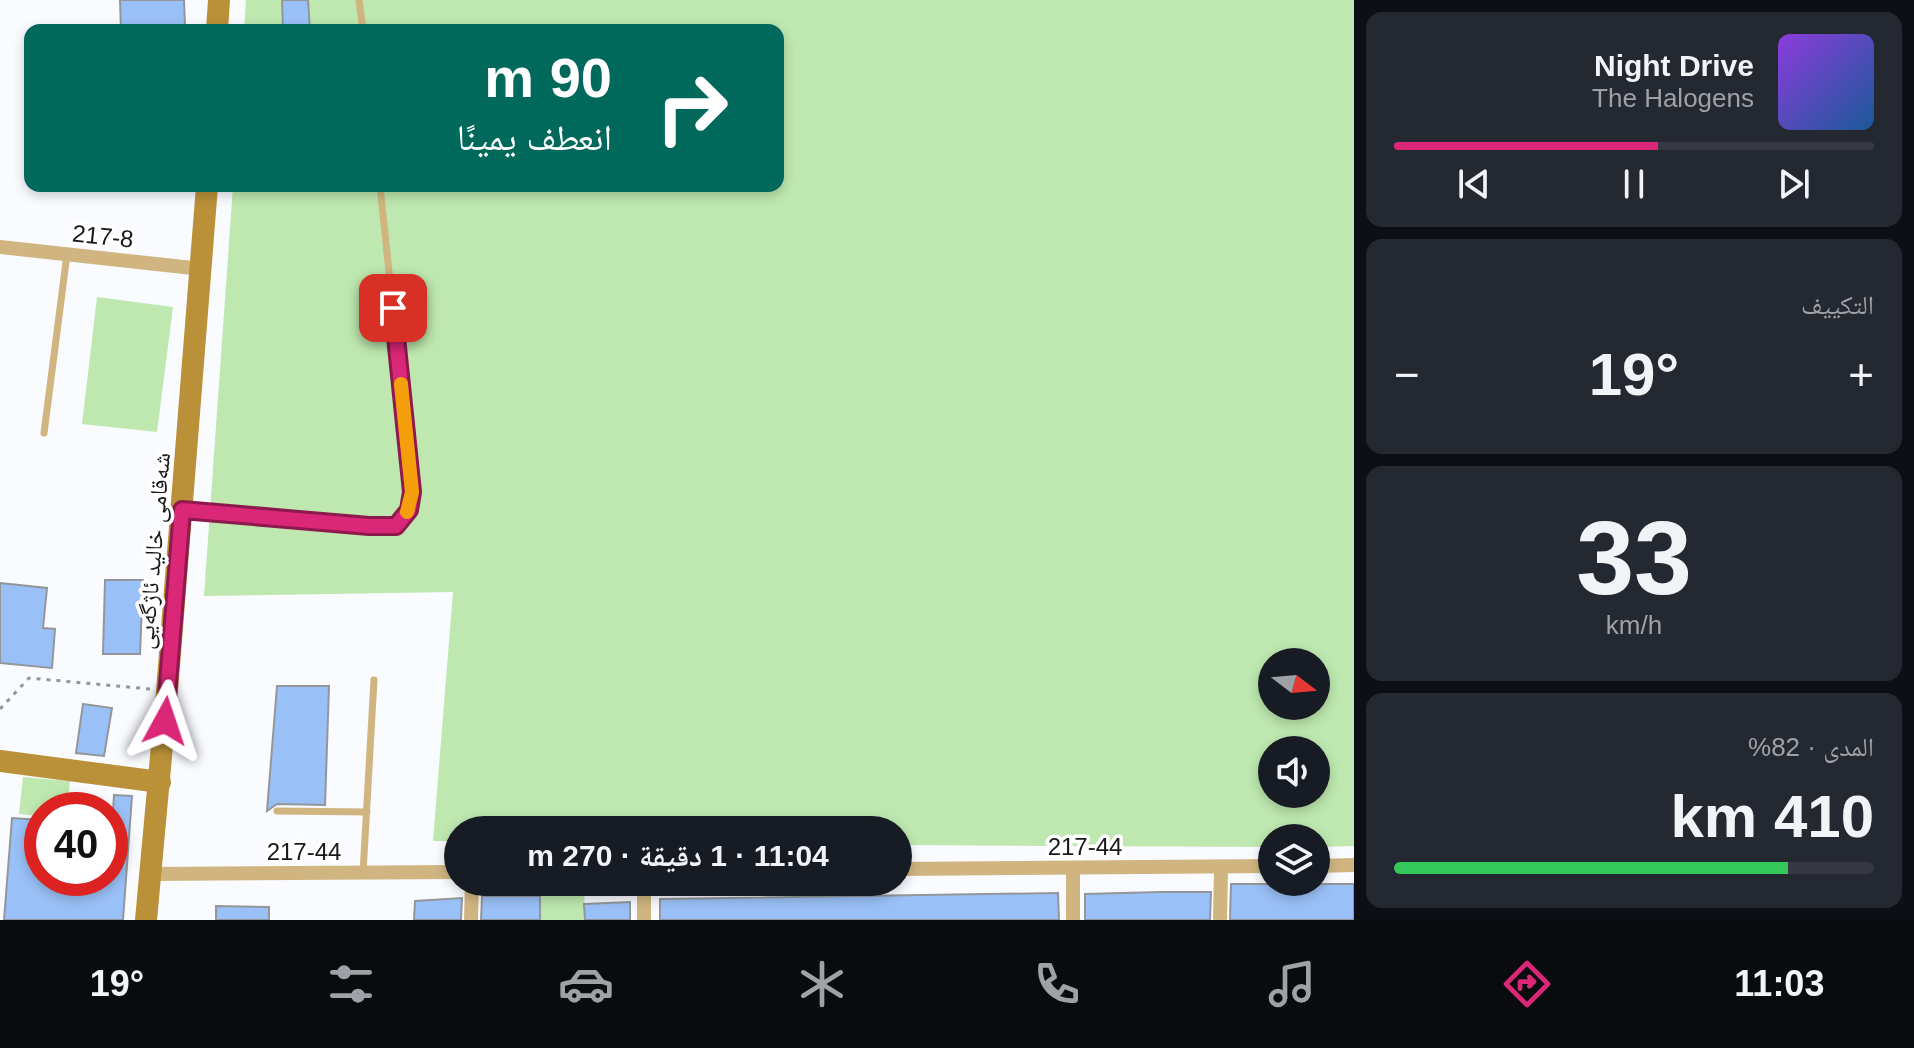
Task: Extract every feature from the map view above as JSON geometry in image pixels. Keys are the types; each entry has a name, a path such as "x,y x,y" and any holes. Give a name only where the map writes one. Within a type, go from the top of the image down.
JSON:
{"street":[{"path":"217,24 219,0"},
{"name":"شەقامی خالید ئاژگەیی","path":"146,920 160,782 207,192"},
{"name":"217-8","path":"0,247 202,269"},
{"path":"0,761 160,782"},
{"path":"1330,866 1354,865"},
{"name":"217-44","path":"912,869 1258,866"},
{"path":"1220,920 1221,867"},
{"path":"1073,868 1073,920"},
{"name":"217-44","path":"150,874 444,872"},
{"path":"471,920 472,896"},
{"path":"644,896 644,920"}],"lane":[{"path":"359,0 362,24"},
{"path":"182,510 396,526 409,510 412,492 381,192"},
{"path":"44,433 67,254"},
{"path":"363,873 374,680"},
{"path":"277,811 367,812"}],"path":[{"path":"0,709 29,678 167,691"}],"green space":[{"path":"246,0 1354,0 1354,846 1330,847 1330,824 1258,824 1258,847 912,845 912,816 444,816 444,841 433,841 453,592 204,596 233,192 784,192 784,24 244,24"},
{"path":"97,297 173,307 157,432 82,424"},
{"path":"23,777 70,781 69,792 24,792 24,814 19,814"},
{"path":"540,896 584,896 585,920 540,920"}],"building":[{"path":"120,0 184,0 185,24 121,24"},
{"path":"282,0 308,0 310,24 283,24"},
{"path":"105,580 143,580 140,654 103,654"},
{"path":"0,583 47,588 43,628 55,629 52,668 0,663"},
{"path":"277,686 329,686 325,805 277,804 267,811"},
{"path":"83,704 112,708 104,756 76,753"},
{"path":"128,796 132,796 128,851"},
{"path":"12,818 24,819 24,896 125,896 123,920 4,920"},
{"path":"1231,884 1258,884 1258,896 1330,896 1330,884 1354,884 1354,920 1230,920"},
{"path":"1211,892 1210,920 1085,920 1085,894"},
{"path":"1058,893 1059,920 660,920 660,899"},
{"path":"482,896 540,896 540,920 481,920"},
{"path":"462,898 461,920 414,920 415,901"},
{"path":"630,902 630,920 585,920 584,904"},
{"path":"216,906 269,907 269,920 216,920"}],"slow traffic":[{"path":"401,384 412,492 407,512"}],"route":[{"path":"165,721 182,510 369,526 396,526 409,510 412,492 393,308"}]}
